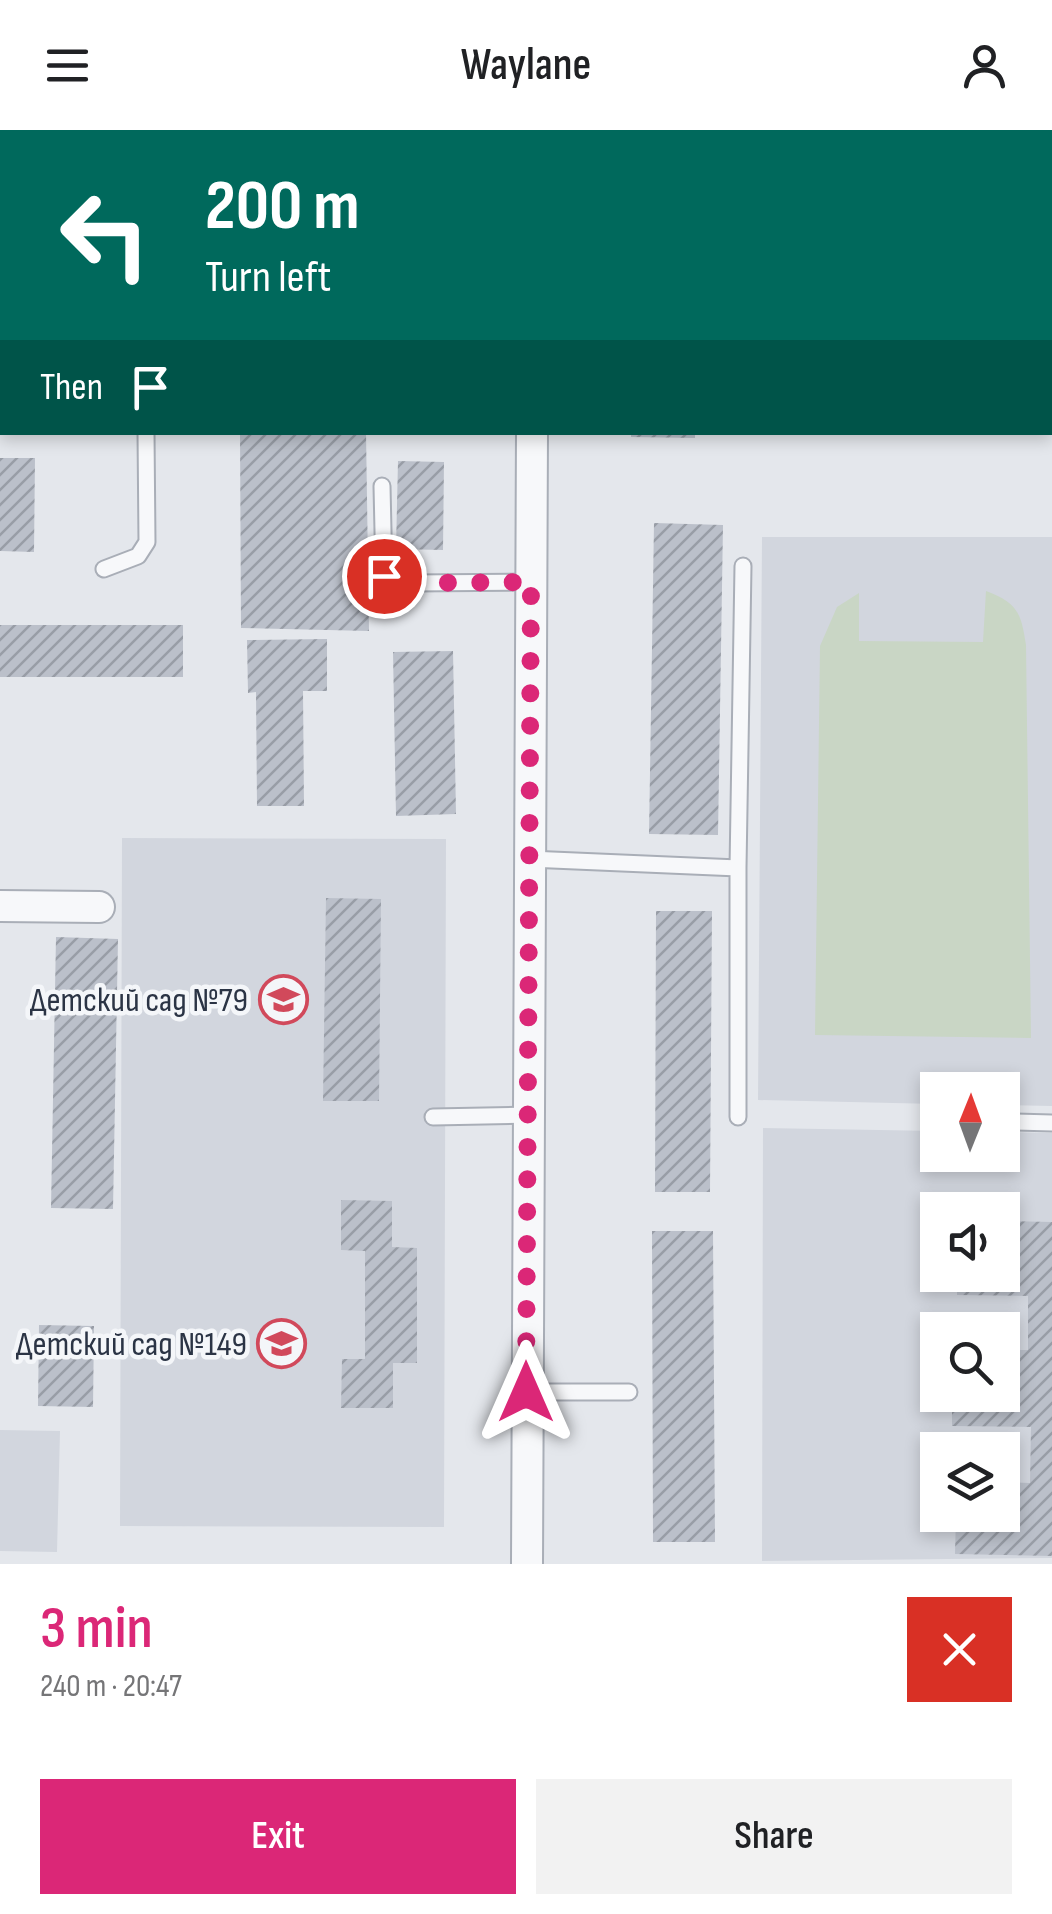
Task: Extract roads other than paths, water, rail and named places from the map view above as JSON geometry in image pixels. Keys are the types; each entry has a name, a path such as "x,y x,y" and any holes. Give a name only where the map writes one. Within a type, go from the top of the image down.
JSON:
{"street":[{"path":"527,1564 532,435"},
{"path":"0,906 99,907"}],"lane":[{"path":"104,569 138,556 147,542 146,435"},
{"path":"382,486 384,576 411,583 531,582"},
{"path":"738,1117 743,566"},
{"path":"530,859 738,868"},
{"path":"433,1117 528,1115"},
{"path":"1020,1122 1052,1123"},
{"path":"526,1392 629,1392"}],"place":[{"name":"Детский сад №79","path":"283,1000"},
{"name":"Детский сад №149","path":"282,1344"}]}
